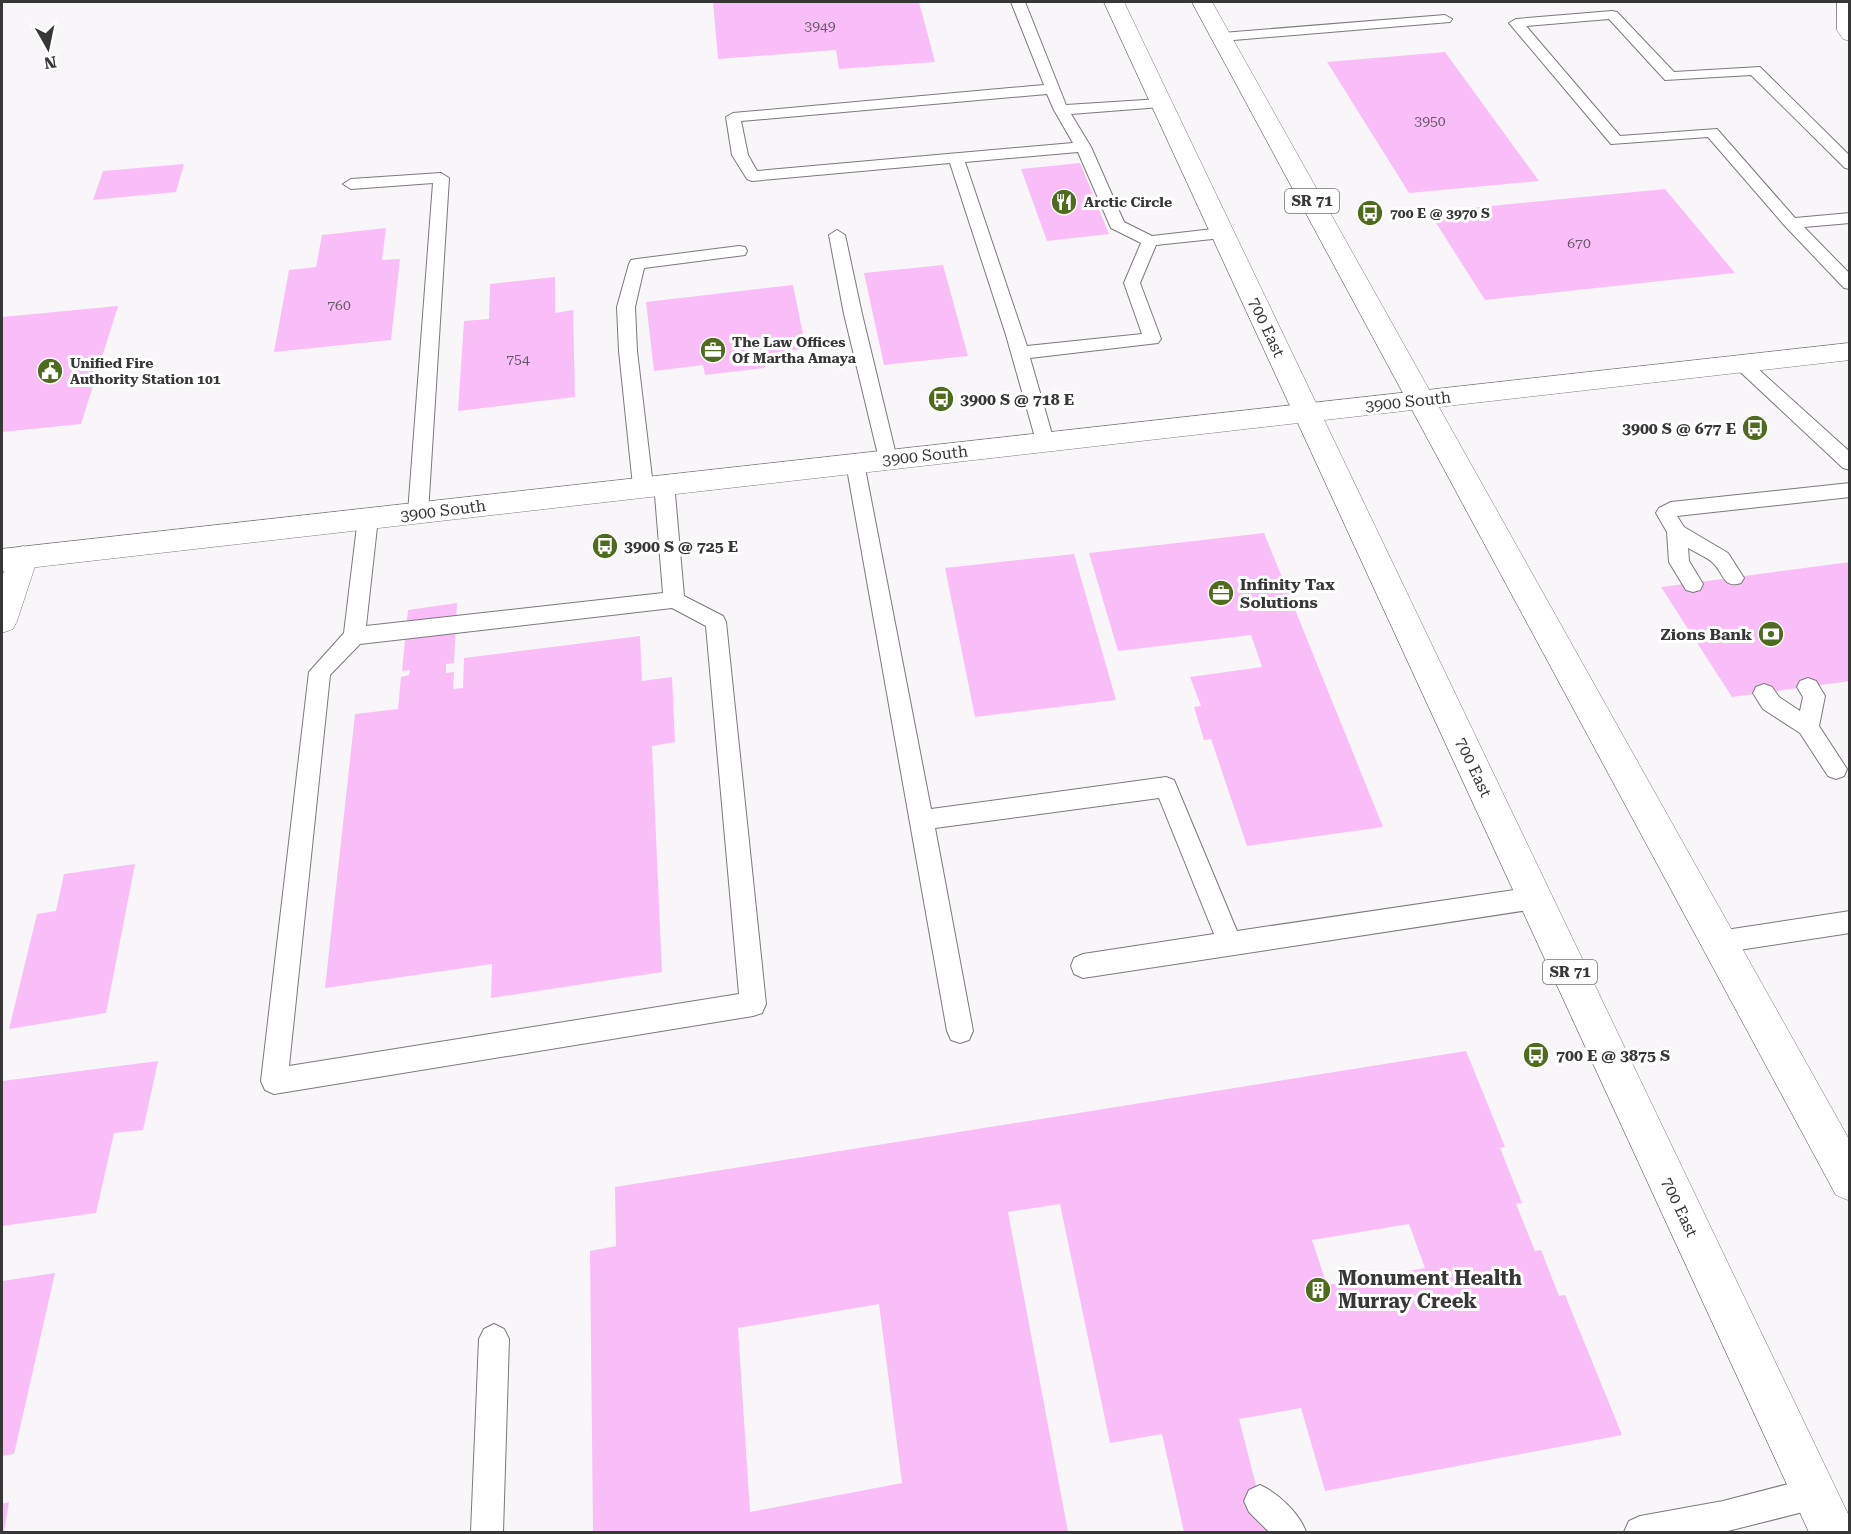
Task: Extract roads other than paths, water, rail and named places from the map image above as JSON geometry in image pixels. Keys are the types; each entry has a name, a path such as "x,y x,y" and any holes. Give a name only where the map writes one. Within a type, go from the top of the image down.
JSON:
{"main road":[{"name":"700 East","path":"1114,2 1833,1533"},
{"name":"SR 71","path":"1202,2 1850,1181"},
{"path":"1847,2 1847,30 1850,35"},
{"name":"3900 South","path":"12,558 1850,351"},
{"path":"2,621 12,558"}],"lane":[{"path":"1018,2 1061,110 1083,147 1117,225 1150,241 1222,233"},
{"path":"1850,165 1755,70 1670,77 1612,15 1516,23 1616,141 1712,132 1791,223 1850,284"},
{"path":"1222,37 1445,19"},
{"path":"1052,89 733,117 740,156 752,176 1083,147"},
{"path":"1061,110 1161,103"},
{"path":"956,157 1020,353 1045,441"},
{"path":"351,184 441,178 418,513"},
{"path":"1791,223 1850,218"},
{"path":"837,235 853,314 888,459"},
{"path":"1020,353 1152,339 1132,283 1150,241"},
{"path":"674,600 628,351 626,307 637,264 739,251"},
{"path":"1742,363 1850,463"},
{"path":"855,462 960,1031"},
{"path":"1693,584 1679,562 1677,532 1666,513 1678,507 1850,490"},
{"path":"354,636 674,600 716,622 753,1004 274,1081 320,672 354,636 368,518"},
{"path":"1677,532 1720,558 1734,578"},
{"path":"1808,687 1814,696 1808,727"},
{"path":"1764,693 1771,703 1808,727 1836,769"},
{"path":"922,820 1166,788 1230,943"},
{"path":"1083,966 1535,898"},
{"path":"1719,942 1850,922"},
{"path":"487,1533 494,1339"},
{"path":"1640,1533 1724,1517 1815,1493"},
{"path":"1260,1501 1290,1533"}],"place":[{"name":"Arctic Circle","path":"1064,202"},
{"name":"700 E @ 3970 S","path":"1370,213"},
{"name":"The Law Offices Of Martha Amaya","path":"713,350"},
{"name":"Unified Fire Authority Station 101","path":"50,371"},
{"name":"3900 S @ 718 E","path":"941,399"},
{"name":"3900 S @ 677 E","path":"1755,428"},
{"name":"3900 S @ 725 E","path":"605,546"},
{"name":"Infinity Tax Solutions","path":"1221,593"},
{"name":"Zions Bank","path":"1771,634"},
{"name":"700 E @ 3875 S","path":"1536,1055"},
{"name":"Monument Health Murray Creek","path":"1318,1290"}]}
